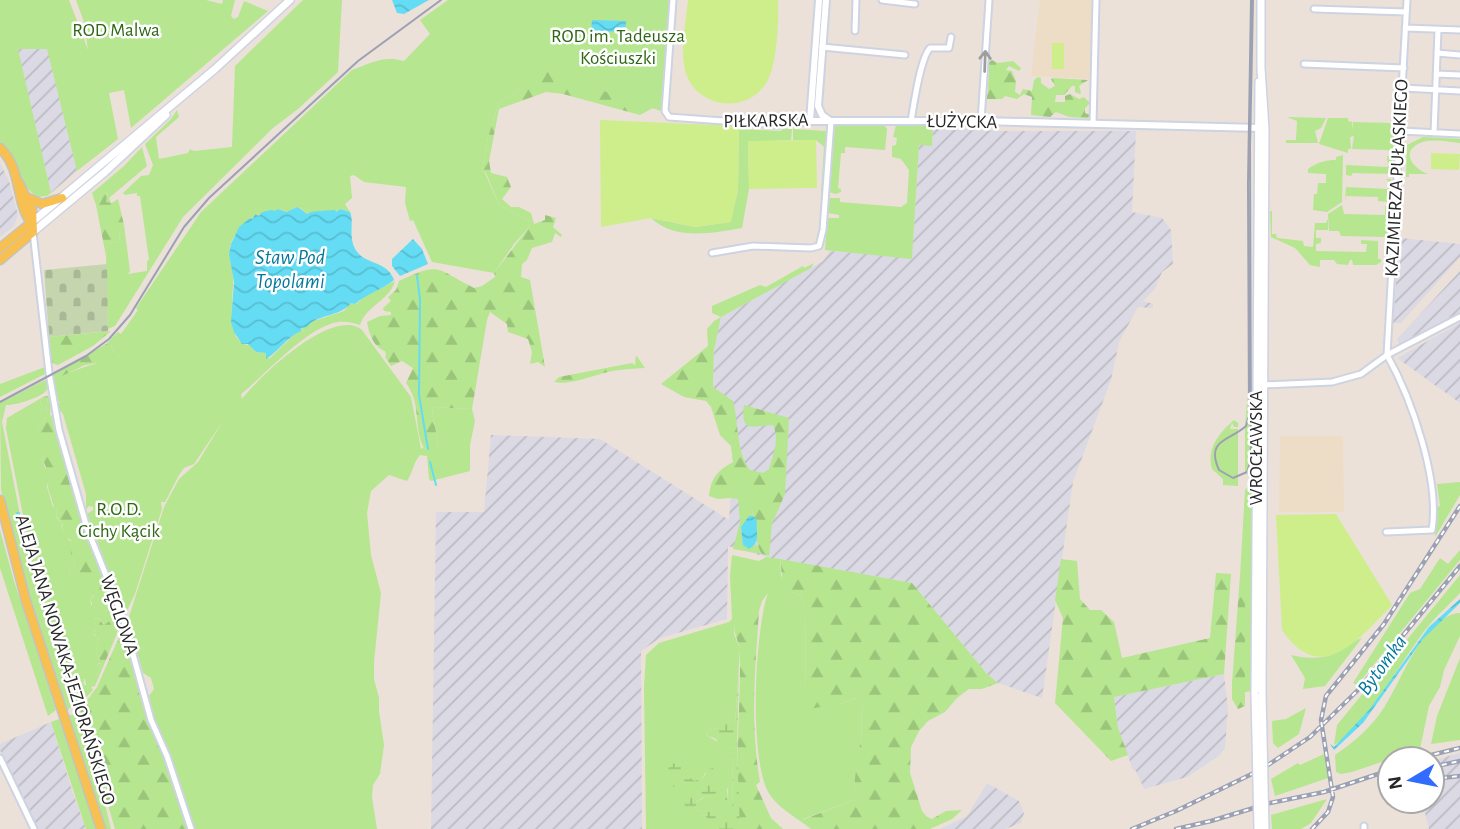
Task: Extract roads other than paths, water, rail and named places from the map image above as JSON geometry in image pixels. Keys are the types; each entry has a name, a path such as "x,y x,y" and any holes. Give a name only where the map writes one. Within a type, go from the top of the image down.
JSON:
{"main road":[{"path":"0,260 30,224 186,94 290,0"},
{"name":"WROCŁAWSKA","path":"1258,829 1261,128 1257,96 1261,68 1261,0"},
{"path":"0,248 16,240 30,224 146,136 186,94"},
{"path":"0,148 9,158 26,197 33,215 30,224"},
{"path":"19,183 30,224"},
{"path":"26,197 42,204 62,198"},
{"name":"ALEJA JANA NOWAKA-JEZIORAŃSKIEGO","path":"0,500 22,586 101,829"},
{"name":"WROCŁAWSKA","path":"1259,694 1265,829"}],"street":[{"name":"PIŁKARSKA","path":"673,0 665,111 669,117 778,125 831,121 823,230 819,246 753,246 712,253"},
{"path":"819,0 822,47 818,106 821,115 831,121"},
{"path":"810,121 826,0"},
{"path":"855,31 856,0"},
{"path":"882,0 915,4"},
{"path":"981,121 989,0"},
{"path":"1093,124 1096,0"},
{"name":"KAZIMIERZA PUŁASKIEGO","path":"1387,355 1407,0"},
{"path":"1314,9 1406,12"},
{"path":"1405,28 1460,30"},
{"path":"1434,133 1438,30"},
{"path":"911,121 917,81 927,52 930,48 949,48 951,37"},
{"path":"834,48 835,39"},
{"path":"822,47 905,55"},
{"path":"1437,53 1460,55"},
{"path":"1304,64 1404,68"},
{"path":"1436,74 1460,75"},
{"path":"1403,88 1460,91"},
{"name":"ŁUŻYCKA","path":"831,121 981,121 1261,128"},
{"path":"1401,131 1460,134"},
{"name":"WĘGLOWA","path":"30,224 36,250 49,373 59,430 87,528 123,618 149,715 167,756 191,829"},
{"path":"16,240 36,250"},
{"path":"1260,385 1343,380 1361,374 1387,355 1460,317"},
{"path":"1385,532 1432,530 1435,513 1429,472 1415,417 1387,355"},
{"path":"0,758 34,829"}],"water":[{"path":"392,0 429,0 404,14 397,13"},
{"path":"592,20 626,21 625,32 591,31"},
{"name":"Staw Pod Topolami","path":"298,207 307,214 336,212 340,209 350,212 355,249 363,257 383,266 394,280 355,304 351,303 341,311 301,328 302,331 266,359 266,353 256,352 248,344 242,344 234,332 231,322 234,282 229,254 231,244 239,227 250,218 253,219 255,214 259,216 262,212 278,209 286,212"},
{"path":"413,239 422,249 428,264 400,276 392,266 392,259"},
{"path":"749,516 757,520 757,536 749,549 743,545 741,527"},
{"path":"1460,599 1460,603 1423,639 1363,723 1334,750 1330,744 1334,747 1369,710 1429,627"}],"waterway":[{"path":"417,276 420,299 419,395 428,449"},
{"path":"430,462 436,485"}],"tram line":[{"path":"0,402 86,356 109,339 130,315 184,227 209,198 358,61 441,0"},
{"path":"1251,0 1248,183 1249,415 1246,426 1221,442 1215,452 1219,470 1233,478 1247,472 1251,460 1250,147 1253,0"}],"railway":[{"path":"1312,829 1328,812 1333,797 1321,720 1326,696 1384,624 1460,506"},
{"path":"1132,829 1262,769 1310,737 1359,689 1460,566"},
{"path":"1446,751 1460,748"},
{"path":"1446,764 1460,761"},
{"path":"1176,829 1270,803 1324,792 1376,775"},
{"path":"1446,778 1460,776"}],"park label":[{"name":"ROD Malwa","path":"116,30"},
{"name":"ROD im. Tadeusza Kościuszki","path":"618,47"},
{"name":"R.O.D. Cichy Kącik","path":"119,520"}],"water label":[{"name":"Bytomka","path":"1382,665"}]}
